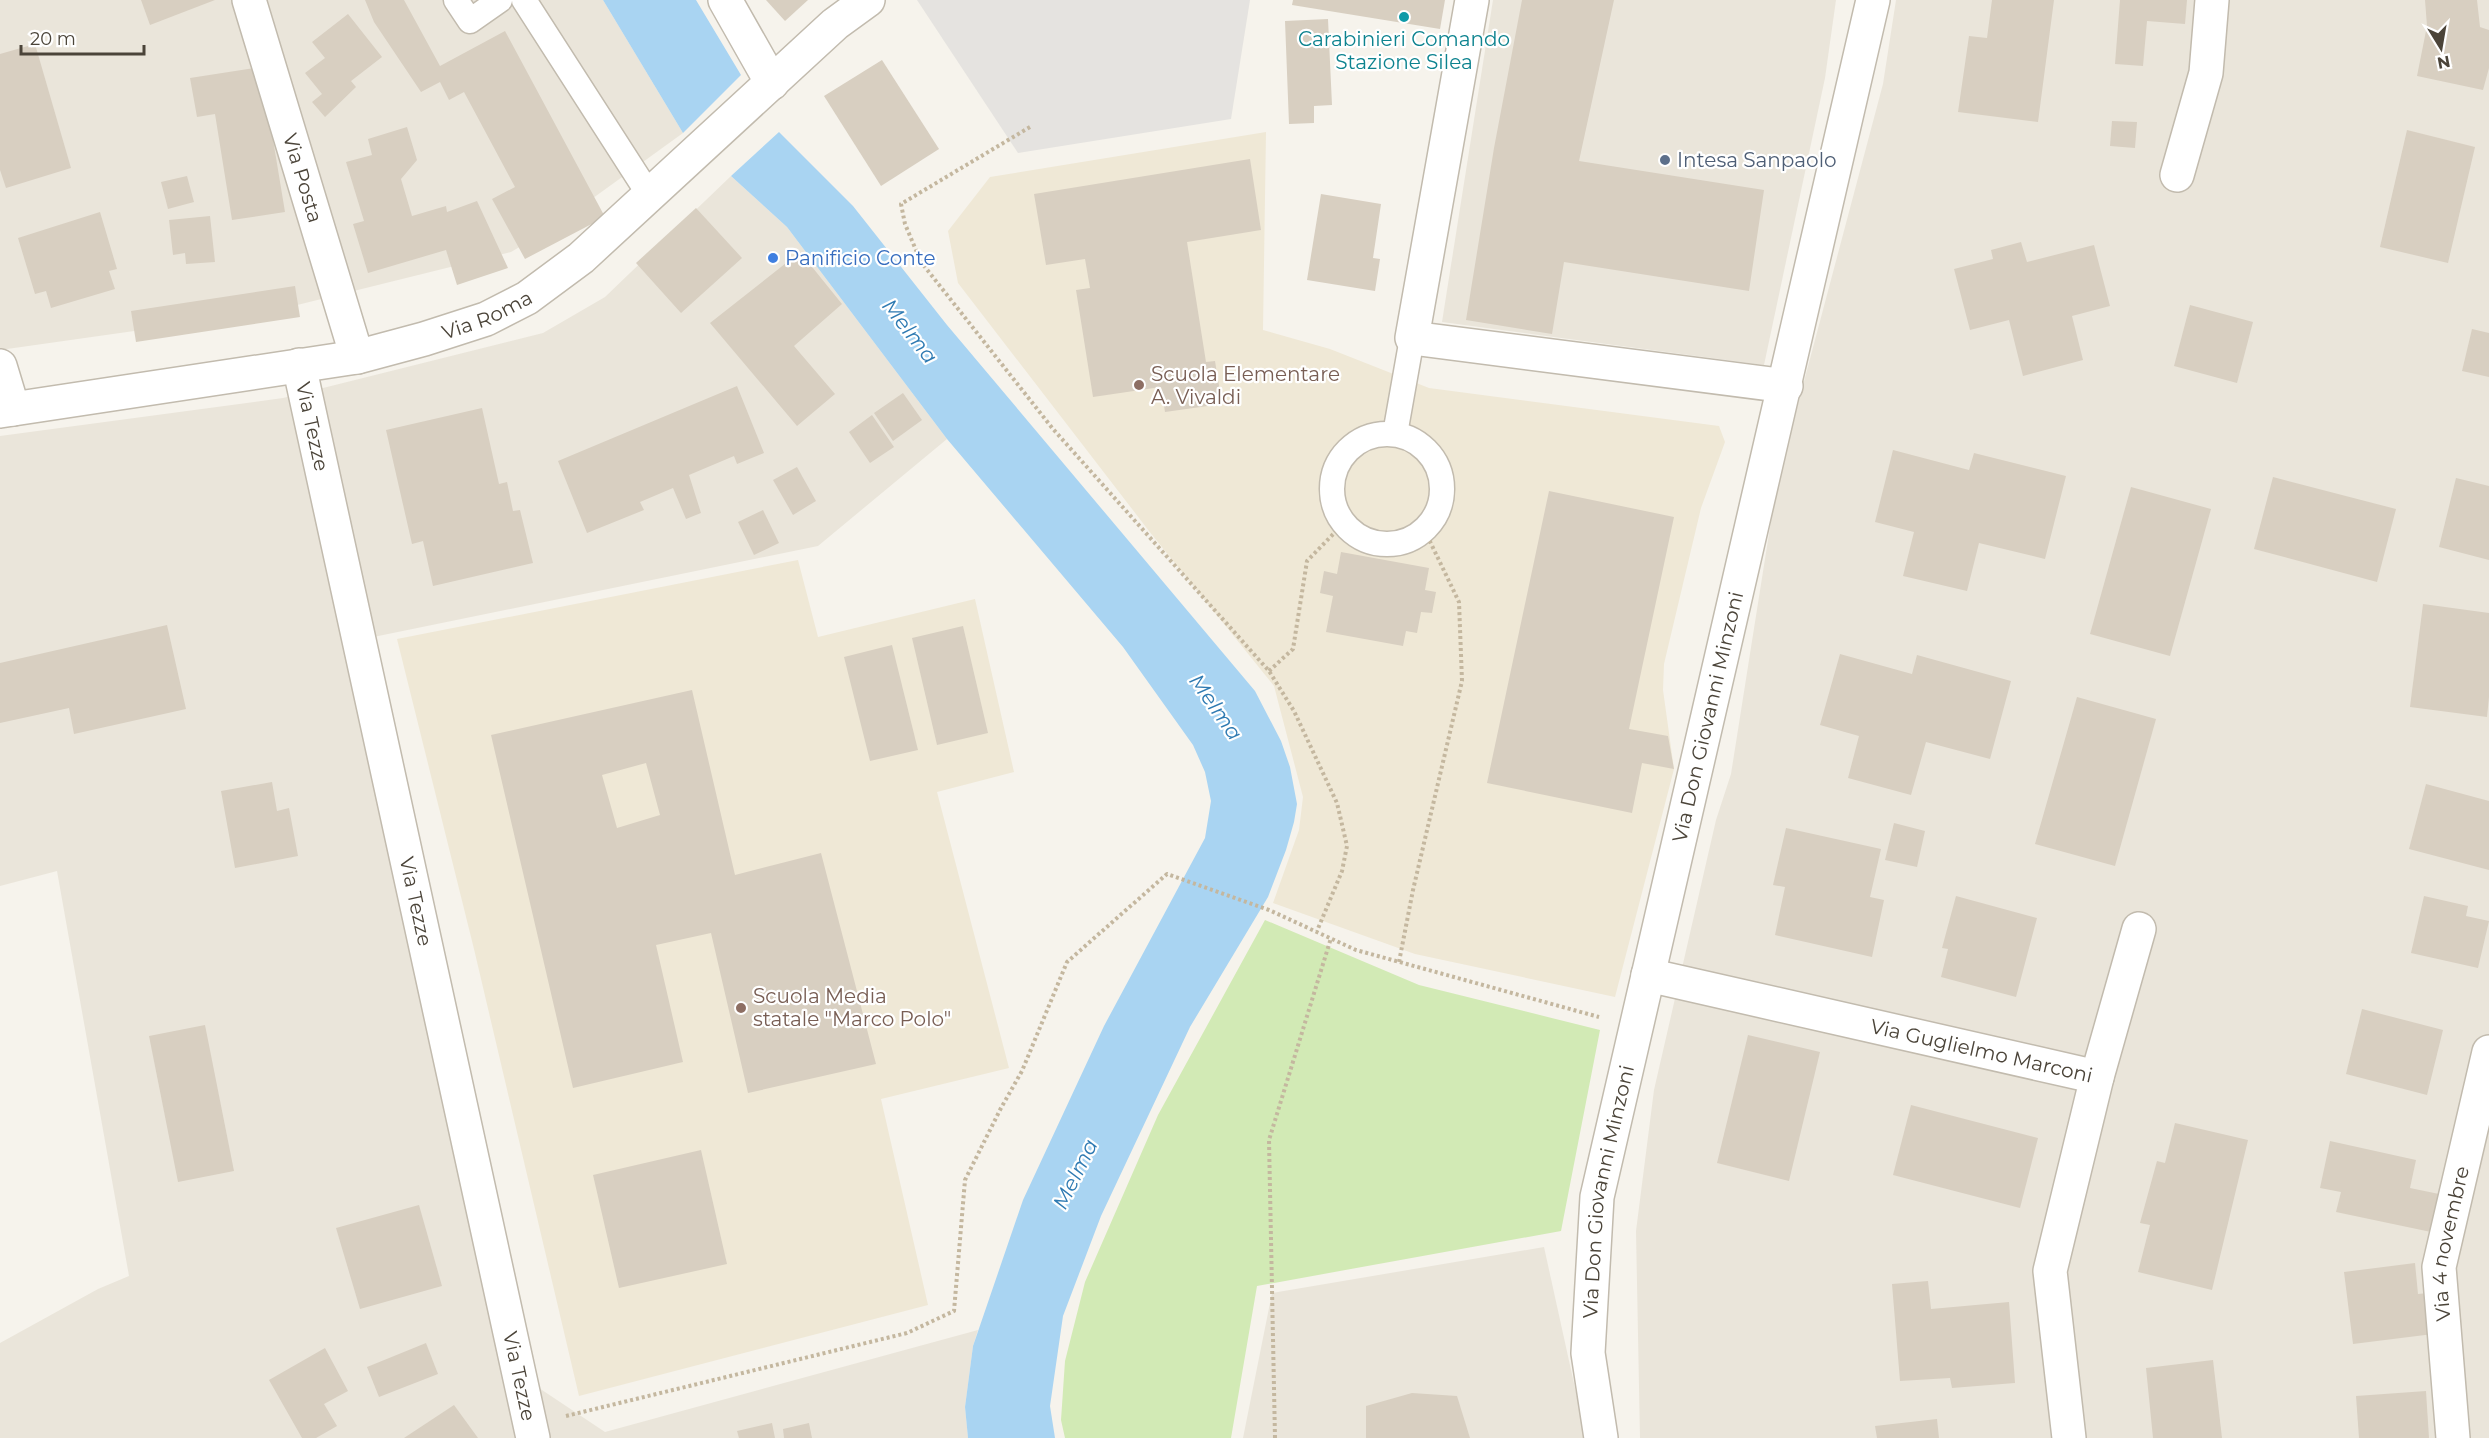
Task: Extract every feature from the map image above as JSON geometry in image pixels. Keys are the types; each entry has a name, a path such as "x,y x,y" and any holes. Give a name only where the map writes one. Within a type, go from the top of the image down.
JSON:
{"street":[{"name":"Via Posta","path":"249,0 357,357"},
{"path":"725,0 772,83"},
{"name":"Via Roma","path":"7,410 357,357 486,319 527,298 581,258 835,24 867,0"},
{"path":"1472,0 1412,338 1786,386"},
{"name":"Via Don Giovanni Minzoni","path":"1601,1438 1588,1353 1597,1197 1786,386 1873,0"},
{"path":"2176,175 2206,73 2212,0"},
{"name":"Via Tezze","path":"299,365 531,1432"},
{"path":"0,366 7,410"},
{"path":"2097,1077 2139,929"},
{"name":"Via Guglielmo Marconi","path":"1648,975 2097,1077 2050,1271 2069,1438"},
{"name":"Via 4 novembre","path":"2453,1438 2439,1267 2489,1052"}],"lane":[{"path":"456,0 470,21 500,0"},
{"path":"524,0 650,196"},
{"path":"1395,434 1412,338"},
{"path":"1376,434 1395,434 1412,440 1426,450 1436,464 1441,481 1441,499 1435,515 1424,529 1410,539 1392,543 1375,543 1358,536 1344,523 1335,506 1332,488 1335,470 1344,453 1359,441 1376,434"}],"path":[{"path":"1030,127 901,204 906,224 921,262 1053,429 1269,671 1294,711 1337,803 1347,846 1342,871 1317,931"},
{"path":"1269,671 1293,649 1307,561 1344,523"},
{"path":"1399,962 1413,890 1462,681 1459,602 1424,529"},
{"path":"531,1432 907,1333 954,1311 965,1180 1022,1071 1066,962 1167,874 1269,910 1356,950 1605,1019"},
{"path":"1275,1438 1269,1140 1331,938"}],"shaded area":[{"path":"0,0 603,0 683,133 553,227 511,252 269,312 0,350"},
{"path":"917,0 1250,0 1231,119 1018,153"},
{"path":"1493,0 1836,0 1825,78 1764,365 1442,322"},
{"path":"1896,0 2489,0 2489,1438 1640,1438 1636,1231 1654,1090 1716,820 1731,774 1777,483 1883,84"},
{"path":"1266,132 1263,330 1330,349 1429,388 1719,426 1725,442 1701,508 1664,664 1663,690 1674,769 1615,997 1415,954 1273,903 1299,830 1303,797 1274,686 1149,531 958,283 948,231 990,177"},
{"path":"731,176 787,227 947,439 818,546 349,642 512,1370 605,1432 978,1330 973,1346 965,1407 968,1438 0,1438 0,1343 98,1289 129,1276 57,871 0,886 0,436 283,398 543,333 605,297"},
{"name":"Scuola Media statale \"Marco Polo\"","path":"798,560 818,637 975,599 1014,772 937,792 1009,1068 881,1099 928,1305 579,1396 474,949 397,639"},
{"path":"1544,1247 1586,1438 1243,1438 1272,1293"}],"green space":[{"path":"1265,920 1419,985 1600,1030 1561,1231 1257,1286 1231,1438 1065,1438 1061,1420 1065,1361 1085,1282 1158,1115"}],"water":[{"path":"603,0 696,0 741,75 683,133"},
{"name":"Melma","path":"779,132 853,206 947,325 1255,691 1281,741 1290,767 1297,804 1294,822 1268,897 1190,1027 1101,1216 1063,1316 1050,1406 1055,1438 968,1438 965,1407 973,1346 1023,1200 1104,1026 1205,838 1211,801 1205,772 1193,745 1123,647 947,439 787,227 731,176"}],"building":[{"path":"141,0 215,0 150,25"},
{"path":"365,0 404,0 440,66 505,31 605,217 525,259 492,199 515,187 464,92 449,100 440,82 421,92 374,22"},
{"path":"766,0 808,0 785,21"},
{"name":"Carabinieri Comando Stazione Silea","path":"1293,0 1445,0 1440,29 1292,5"},
{"path":"1522,0 1614,0 1579,161 1764,190 1749,291 1564,262 1552,334 1466,320 1494,148"},
{"path":"1992,0 2054,0 2038,122 1958,112 1969,36 1987,38"},
{"path":"2120,0 2187,0 2185,24 2147,21 2143,66 2115,64"},
{"path":"2425,0 2477,0 2480,27 2489,30 2489,68 2483,90 2417,76 2427,26"},
{"path":"348,14 382,57 351,81 356,87 325,117 312,102 322,94 305,73 325,58 312,42"},
{"path":"1328,19 1332,105 1314,106 1314,123 1289,124 1285,21"},
{"path":"35,44 71,168 6,188 0,170 0,54"},
{"path":"882,60 939,149 881,186 824,96"},
{"path":"261,67 285,212 232,220 215,114 197,117 190,78"},
{"path":"2112,121 2137,122 2135,148 2110,146"},
{"path":"407,127 417,160 401,179 412,216 446,206 447,212 477,201 508,268 457,285 446,250 368,273 353,224 364,221 346,162 372,155 368,139"},
{"path":"2407,130 2475,147 2448,263 2380,247"},
{"path":"1250,159 1261,230 1187,242 1206,362 1215,361 1222,404 1165,412 1161,387 1093,397 1076,290 1090,288 1085,259 1046,265 1034,194"},
{"path":"187,176 194,202 168,209 161,182"},
{"path":"1321,194 1381,204 1373,258 1380,259 1375,291 1307,280"},
{"path":"696,208 742,258 681,313 636,263"},
{"path":"100,212 117,269 109,271 115,289 51,308 46,291 35,294 18,238"},
{"path":"210,216 215,262 186,264 185,253 173,255 169,220"},
{"path":"2021,242 2027,262 2094,245 2110,306 2072,316 2083,360 2023,376 2009,320 1970,330 1954,269 1993,259 1991,250"},
{"path":"800,252 842,304 794,346 835,394 797,426 710,323"},
{"path":"295,286 300,317 136,342 131,311"},
{"path":"2190,305 2253,322 2237,383 2174,366"},
{"path":"2472,329 2489,333 2489,377 2462,371"},
{"path":"737,386 764,453 737,464 734,456 689,475 701,513 686,519 673,488 640,502 644,510 587,533 558,461"},
{"path":"903,393 922,420 893,441 874,413"},
{"path":"482,408 499,484 507,482 513,511 520,510 533,563 433,586 423,541 412,544 386,430"},
{"path":"872,415 894,447 870,463 849,432"},
{"path":"1893,450 1969,470 1974,453 2066,476 2045,559 1979,543 1967,591 1903,576 1914,532 1875,522"},
{"path":"797,467 816,501 793,515 773,480"},
{"path":"2273,477 2396,509 2377,582 2254,549"},
{"path":"2456,478 2489,486 2489,560 2439,547"},
{"path":"2131,487 2211,509 2170,656 2090,634"},
{"path":"1549,491 1674,517 1629,729 1668,736 1674,769 1642,763 1632,813 1487,783"},
{"path":"763,510 779,543 754,555 738,522"},
{"path":"1341,552 1429,568 1425,590 1436,592 1432,613 1421,612 1417,633 1406,631 1403,646 1326,632 1333,596 1320,593 1324,571 1337,574"},
{"path":"2423,604 2489,613 2487,717 2410,707"},
{"path":"167,625 186,709 74,734 69,708 0,723 0,663"},
{"path":"963,626 988,733 937,745 912,638"},
{"path":"892,645 918,750 870,761 844,657"},
{"path":"1840,654 1912,674 1917,655 2011,681 1990,759 1926,742 1911,795 1848,778 1859,736 1820,725"},
{"path":"692,690 735,875 821,853 876,1064 748,1093 711,933 656,945 683,1062 573,1088 491,735","holes":["646,763 660,815 617,828 602,775"]},
{"path":"2077,697 2156,719 2115,866 2035,844"},
{"path":"272,782 277,811 289,808 298,856 235,868 221,791"},
{"path":"2426,784 2489,801 2489,870 2409,849"},
{"path":"1894,823 1925,831 1917,867 1885,860"},
{"path":"1786,828 1881,849 1870,897 1884,900 1872,957 1775,935 1785,887 1773,885"},
{"path":"1956,896 2037,918 2016,997 1941,977 1948,949 1942,948"},
{"path":"2424,896 2468,906 2466,916 2489,921 2478,968 2411,953"},
{"path":"2362,1009 2443,1030 2427,1095 2346,1074"},
{"path":"205,1025 234,1171 178,1182 149,1036"},
{"path":"1748,1035 1820,1052 1789,1181 1717,1163"},
{"path":"1911,1105 2038,1138 2020,1208 1893,1175"},
{"path":"2175,1123 2248,1140 2212,1290 2138,1272 2150,1225 2140,1223 2157,1161 2165,1163"},
{"path":"2330,1141 2416,1160 2410,1188 2439,1194 2431,1232 2336,1212 2341,1192 2320,1188"},
{"path":"701,1150 727,1264 619,1288 593,1175"},
{"path":"419,1205 442,1286 360,1309 336,1228"},
{"path":"2415,1263 2418,1294 2428,1293 2433,1334 2353,1344 2344,1272"},
{"path":"1928,1281 1931,1309 2009,1302 2015,1383 1952,1388 1950,1378 1900,1381 1892,1284"},
{"path":"426,1343 438,1374 379,1397 367,1367"},
{"path":"325,1348 348,1391 324,1404 337,1426 316,1438 302,1438 269,1380"},
{"path":"2213,1360 2222,1438 2153,1438 2146,1368"},
{"path":"2426,1391 2429,1438 2359,1438 2356,1396"},
{"path":"1412,1393 1457,1396 1470,1438 1366,1438 1366,1406"},
{"path":"454,1405 478,1438 404,1438"},
{"path":"1937,1419 1939,1438 1877,1438 1875,1426"},
{"path":"772,1423 775,1438 739,1438 737,1431"},
{"path":"809,1423 812,1438 784,1438 783,1429"}],"place":[{"name":"Carabinieri Comando Stazione Silea","path":"1404,17"},
{"name":"Intesa Sanpaolo","path":"1665,160"},
{"name":"Panificio Conte","path":"773,258"},
{"name":"Scuola Elementare A. Vivaldi","path":"1139,385"},
{"name":"Scuola Media statale \"Marco Polo\"","path":"741,1008"}]}
